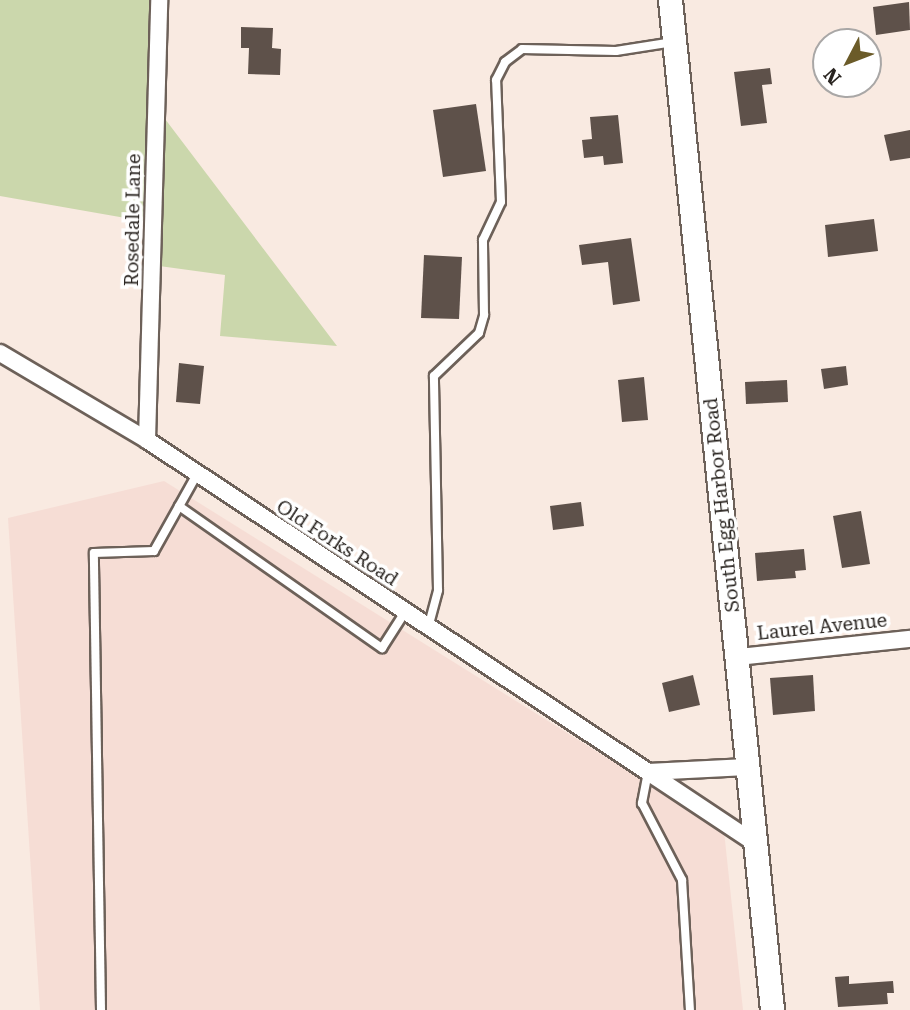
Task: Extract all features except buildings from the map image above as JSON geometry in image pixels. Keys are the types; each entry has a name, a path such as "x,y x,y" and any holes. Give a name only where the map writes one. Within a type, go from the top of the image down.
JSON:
{"main road":[{"name":"South Egg Harbor Road","path":"670,0 772,1010"}],"street":[{"name":"Rosedale Lane","path":"147,440 159,0"},
{"name":"Old Forks Road","path":"0,353 147,440 196,476 755,843"},
{"name":"Laurel Avenue","path":"738,657 910,639"},
{"path":"648,772 747,767"}],"lane":[{"path":"428,628 438,590 434,376 479,333 484,315 483,240 501,202 496,80 505,62 522,50 616,51 674,42"},
{"path":"101,1010 94,553 155,551 196,476"},
{"path":"179,506 382,648 405,612"},
{"path":"648,772 642,803 682,880 690,1010"}],"shaded area":[{"path":"164,481 724,831 743,1010 40,1010 8,518"}],"green space":[{"path":"0,0 162,0 159,111 337,346 220,336 225,275 152,265 154,223 0,196"}]}
